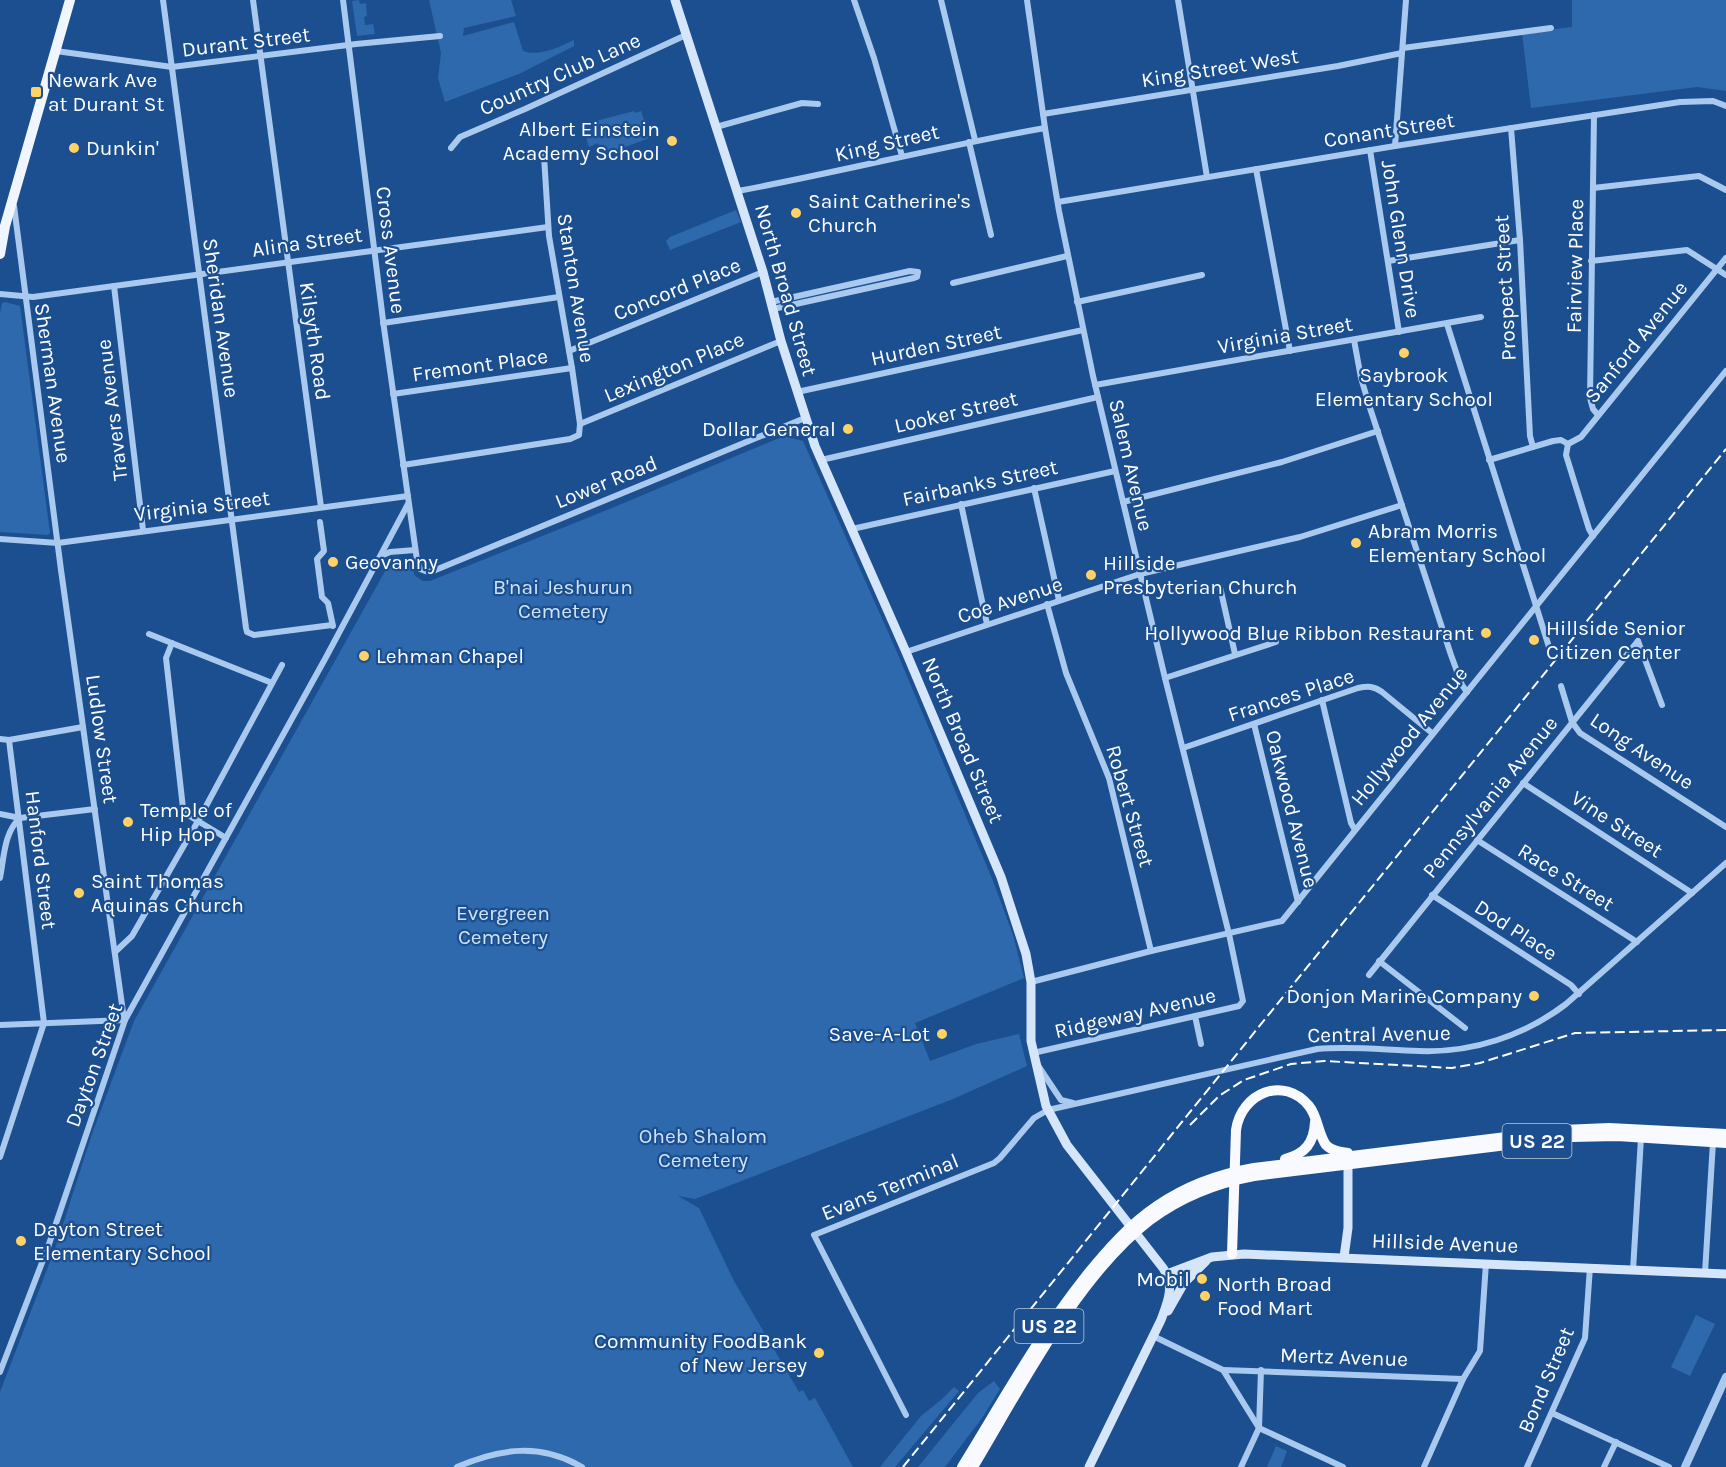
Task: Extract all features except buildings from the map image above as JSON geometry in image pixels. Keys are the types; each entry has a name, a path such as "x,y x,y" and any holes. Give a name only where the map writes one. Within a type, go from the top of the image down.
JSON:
{"highway":[{"path":"1232,1254 1236,1130 1238,1117 1245,1106 1258,1096 1274,1091 1290,1093 1308,1105 1323,1140 1330,1148 1357,1155"},
{"path":"1254,1168 1291,1158 1302,1152 1313,1138 1315,1119"},
{"name":"US 22","path":"962,1467 1047,1329 1074,1291 1117,1239 1151,1210 1180,1192 1218,1176 1254,1168 1574,1129 1609,1128 1726,1134"},
{"name":"US 22","path":"973,1467 1070,1310 1114,1254 1149,1221 1187,1197 1226,1182 1254,1176 1560,1138 1598,1136 1726,1143"}],"main road":[{"path":"0,254 13,200 70,0"},
{"name":"North Broad Street","path":"678,1 686,35 763,272 805,418 1001,877 1026,954 1030,982 1029,1014 1034,1057 1048,1110 1067,1145 1167,1274"},
{"path":"1344,1257 1348,1227 1348,1164"},
{"name":"Hillside Avenue","path":"1167,1274 1212,1257 1232,1254 1726,1274"},
{"path":"1161,1320 1173,1305 1184,1283 1194,1271 1212,1257"},
{"path":"1089,1467 1161,1320 1170,1293 1167,1274"}],"street":[{"name":"Sheridan Avenue","path":"163,0 247,632 254,635 332,625"},
{"name":"Kilsyth Road","path":"253,0 321,507"},
{"name":"Cross Avenue","path":"343,0 383,323 415,550 420,569"},
{"path":"854,0 874,58 902,156"},
{"path":"941,0 991,235"},
{"name":"Salem Avenue","path":"1027,0 1045,128 1067,256 1115,471 1229,934 1243,1003"},
{"path":"1178,0 1207,177"},
{"path":"1395,146 1406,0"},
{"name":"King Street West","path":"1043,114 1338,66 1403,51 1551,28"},
{"name":"Country Club Lane","path":"451,148 460,137 686,35"},
{"name":"Durant Street","path":"56,51 172,68 349,45 440,36"},
{"name":"Conant Street","path":"1058,202 1370,150 1680,102 1713,101 1726,106"},
{"path":"716,127 802,103 818,104"},
{"name":"Fairview Place","path":"1594,115 1590,398 1593,409 1598,415"},
{"name":"King Street","path":"738,191 832,173 972,141 1045,128"},
{"name":"Prospect Street","path":"1511,128 1520,240 1530,436 1533,447"},
{"name":"John Glenn Drive","path":"1370,150 1399,332"},
{"name":"Stanton Avenue","path":"544,156 548,227 580,424"},
{"path":"1256,169 1290,351"},
{"path":"1593,188 1699,176 1726,190"},
{"name":"Sherman Avenue","path":"13,200 61,570"},
{"name":"Alina Street","path":"0,294 25,297 548,227"},
{"path":"1388,261 1520,240"},
{"path":"1591,261 1687,250 1726,275"},
{"path":"954,283 1067,256"},
{"name":"Sanford Avenue","path":"1568,444 1581,437 1726,258"},
{"path":"772,305 914,278 917,277 918,272 910,271 871,280 826,294"},
{"name":"Concord Place","path":"569,351 763,272"},
{"path":"1077,302 1202,275"},
{"path":"871,280 872,287"},
{"name":"Travers Avenue","path":"114,286 143,530"},
{"path":"383,323 559,297"},
{"name":"Virginia Street","path":"1095,385 1481,317"},
{"path":"1447,324 1549,646"},
{"name":"Hurden Street","path":"797,392 1083,330"},
{"name":"Lexington Place","path":"403,465 570,439 579,435 580,424 782,340"},
{"path":"1354,340 1361,378 1378,431 1451,656 1467,692"},
{"name":"Fremont Place","path":"393,394 572,368"},
{"name":"Hollywood Avenue","path":"1030,982 1150,951 1278,923 1286,916 1726,371"},
{"name":"Looker Street","path":"821,460 1098,397"},
{"name":"Lower Road","path":"420,569 428,572 434,571 805,418"},
{"path":"1123,502 1282,462 1378,431"},
{"path":"1490,460 1557,441 1568,444 1566,455 1593,536"},
{"name":"Fairbanks Street","path":"852,529 1115,471"},
{"path":"1034,488 1059,600"},
{"path":"320,522 324,551 317,559 322,597 328,603 332,625 340,629 408,500"},
{"name":"Virginia Street","path":"0,539 58,543 321,507 408,500"},
{"path":"961,504 987,624"},
{"name":"Coe Avenue","path":"906,652 1140,574 1300,537 1402,505"},
{"path":"380,556 390,552 415,550"},
{"name":"Ludlow Street","path":"61,570 124,1020"},
{"path":"1220,587 1235,654"},
{"name":"Robert Street","path":"1047,604 1066,673 1109,778 1150,951"},
{"name":"Dayton Street","path":"0,1372 48,1247 124,1020 340,629"},
{"path":"149,634 272,683"},
{"name":"Pennsylvania Avenue","path":"1369,975 1638,641 1662,705"},
{"path":"1165,678 1276,642"},
{"path":"172,643 166,658 183,808 188,815 226,838"},
{"path":"115,952 132,936 198,821 282,665"},
{"name":"Long Avenue","path":"1562,686 1572,722 1583,735 1726,827"},
{"name":"Frances Place","path":"1183,748 1358,688 1376,687 1432,733"},
{"path":"1322,700 1351,823 1355,830"},
{"name":"Oakwood Avenue","path":"1254,724 1298,902"},
{"path":"0,739 9,740 83,727"},
{"name":"Hanford Street","path":"0,1157 44,1023 9,740"},
{"name":"Vine Street","path":"1523,783 1692,893"},
{"path":"0,814 20,818 95,809"},
{"path":"0,878 9,834 13,824 20,818"},
{"name":"Race Street","path":"1477,840 1637,942"},
{"name":"Central Avenue","path":"1048,1110 1317,1049 1344,1047 1442,1051 1491,1042 1517,1033 1540,1022 1579,994 1726,863"},
{"name":"Dod Place","path":"1432,895 1571,985 1579,994"},
{"path":"1379,962 1465,1028"},
{"name":"Ridgeway Avenue","path":"1034,1057 1239,1006 1243,1003"},
{"path":"1195,1016 1201,1044"},
{"path":"0,1025 124,1020"},
{"path":"1034,1057 1061,1100 1077,1103"},
{"name":"Evans Terminal","path":"906,1415 814,1235 994,1162 1034,1118 1048,1110"},
{"path":"1633,1270 1641,1138"},
{"path":"1705,1273 1713,1142"},
{"path":"1424,1467 1463,1379 1480,1351 1486,1263"},
{"name":"Bond Street","path":"1527,1467 1585,1338 1590,1268"},
{"path":"1153,1336 1223,1370 1259,1428 1343,1467"},
{"name":"Mertz Avenue","path":"1223,1370 1463,1379"},
{"path":"1241,1467 1259,1428 1261,1370"},
{"path":"1685,1467 1725,1381"},
{"path":"1551,1413 1669,1467"},
{"path":"1604,1467 1616,1442"},
{"path":"457,1467 501,1452 523,1450 544,1452 570,1460 582,1467"}],"green space":[{"path":"359,0 360,4 366,3 365,25 373,24 375,34 357,36 352,1"},
{"path":"429,0 511,0 516,16 464,28 463,36 514,22 523,51 543,52 574,40 574,46 521,73 445,102 438,78 441,53"},
{"path":"1572,0 1726,0 1726,91 1697,87 1531,108 1522,33 1572,27"},
{"path":"634,111 635,113 641,111 650,138 600,156 598,143 589,147 584,131 594,128 592,122"},
{"path":"736,210 741,222 670,250 666,241 670,237"},
{"path":"2,303 20,306 50,533 48,535 0,532 0,313"},
{"path":"784,436 803,441 896,650 993,881 1013,935 1024,978 915,1023 930,1061 976,1044 1019,1034 1027,1066 953,1099 695,1199 678,1196 699,1208 734,1281 799,1392 803,1390 809,1401 815,1398 853,1467 0,1467 0,1392 56,1246 92,1134 134,1021 389,564 399,560 410,560 415,576 423,581 430,581"},
{"path":"1696,1315 1715,1324 1690,1376 1671,1367"},
{"path":"994,1381 1000,1389 982,1418 945,1467 918,1467 978,1393"},
{"path":"954,1387 959,1391 895,1467 880,1467 921,1416"},
{"path":"1276,1446 1287,1451 1281,1467 1267,1467"}],"railway":[{"path":"903,1467 1726,449"},
{"path":"1190,1125 1219,1096 1244,1080 1291,1064 1324,1061 1452,1068 1480,1063 1575,1033 1726,1030"}],"place":[{"name":"Newark Ave at Durant St","path":"36,92"},
{"name":"Albert Einstein Academy School","path":"672,141"},
{"name":"Dunkin'","path":"74,148"},
{"name":"Saint Catherine's Church","path":"796,213"},
{"name":"Saybrook Elementary School","path":"1404,353"},
{"name":"Dollar General","path":"848,429"},
{"name":"Abram Morris Elementary School","path":"1356,543"},
{"name":"Geovanny","path":"333,562"},
{"name":"Hillside Presbyterian Church","path":"1091,575"},
{"name":"Hollywood Blue Ribbon Restaurant","path":"1486,633"},
{"name":"Hillside Senior Citizen Center","path":"1534,640"},
{"name":"Lehman Chapel","path":"364,656"},
{"name":"Temple of Hip Hop","path":"128,822"},
{"name":"Saint Thomas Aquinas Church","path":"79,893"},
{"name":"Donjon Marine Company","path":"1534,996"},
{"name":"Save-A-Lot","path":"942,1034"},
{"name":"Dayton Street Elementary School","path":"21,1241"},
{"name":"Mobil","path":"1202,1279"},
{"name":"North Broad Food Mart","path":"1205,1296"},
{"name":"Community FoodBank of New Jersey","path":"819,1353"}],"park label":[{"name":"B'nai Jeshurun Cemetery","path":"563,599"},
{"name":"Evergreen Cemetery","path":"503,925"},
{"name":"Oheb Shalom Cemetery","path":"703,1148"}]}
